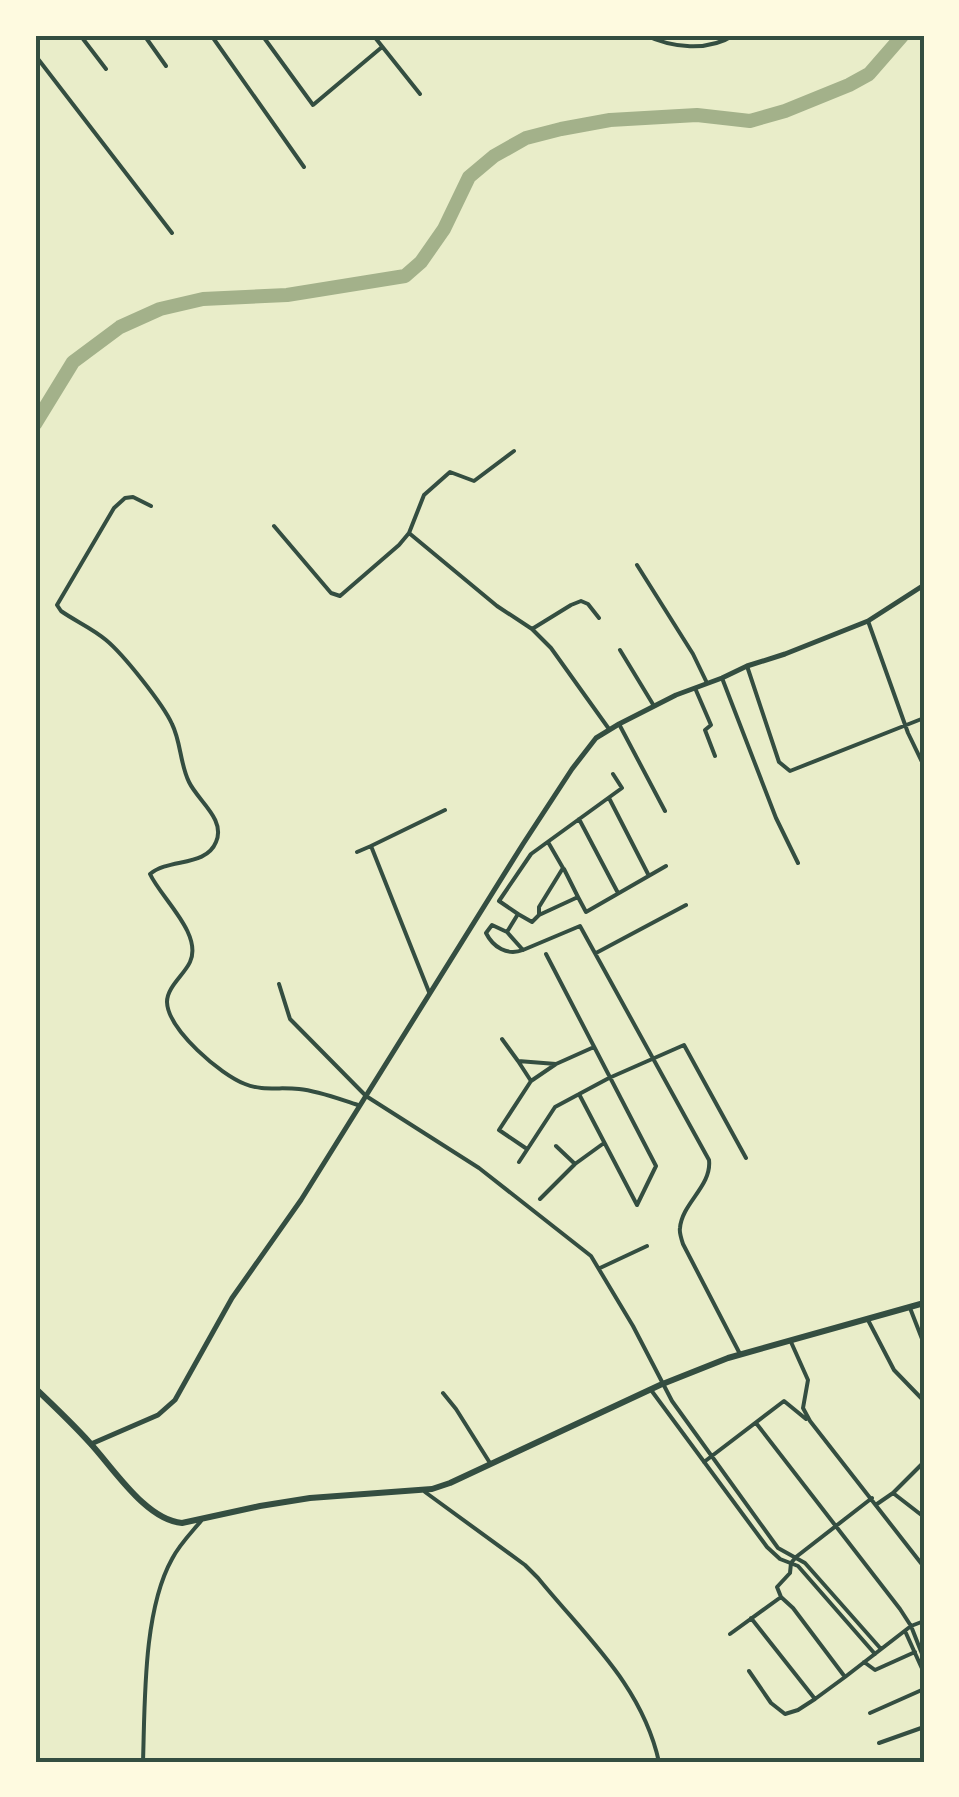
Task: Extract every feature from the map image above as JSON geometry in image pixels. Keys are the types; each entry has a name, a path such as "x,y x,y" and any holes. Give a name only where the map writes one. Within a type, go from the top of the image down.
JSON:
{"main road":[{"path":"35,1388 149,1508 170,1522 182,1523 310,1498 422,1490 450,1483 663,1384 740,1354 924,1303"}],"street":[{"path":"80,35 106,70"},
{"path":"144,35 166,66"},
{"path":"211,35 304,167"},
{"path":"262,35 313,105 382,47"},
{"path":"373,35 420,94"},
{"path":"646,35 676,45 708,46 734,35"},
{"path":"35,55 172,234"},
{"path":"274,526 337,596 396,548 408,533 424,495 448,472 474,481 514,450"},
{"path":"150,506 134,497 122,500 57,605 60,611 107,641 164,709 190,784 218,828 215,846 207,854 162,866 150,874 193,945 192,958 169,994 168,1007 182,1034 243,1084 312,1090 358,1106"},
{"path":"408,533 496,606 532,629 609,729"},
{"path":"637,565 686,641 707,683"},
{"path":"91,1444 158,1415 174,1402 232,1298 300,1200 587,748 609,729 654,706 746,666 868,621 924,585"},
{"path":"532,629 579,602 588,604 599,618"},
{"path":"868,621 924,766"},
{"path":"620,650 654,706"},
{"path":"746,666 779,762 790,771 924,718"},
{"path":"722,678 776,818 798,863"},
{"path":"695,688 711,724 706,731 715,756"},
{"path":"619,724 665,811"},
{"path":"578,897 532,922 499,901 530,854 622,788 613,774"},
{"path":"609,798 649,875"},
{"path":"357,852 445,810"},
{"path":"579,819 618,892"},
{"path":"548,842 586,912 666,866"},
{"path":"371,846 430,995"},
{"path":"539,915 539,908 563,868"},
{"path":"596,953 686,905"},
{"path":"507,932 518,914"},
{"path":"479,916 507,932 523,950"},
{"path":"474,924 505,952 523,950 580,926 708,1160 710,1170 679,1230 740,1354"},
{"path":"486,932 492,925"},
{"path":"546,954 656,1166 637,1204 579,1094"},
{"path":"280,984 290,1018 366,1096 479,1168 591,1256 685,1420 778,1548 796,1557 875,1654"},
{"path":"502,1038 531,1081"},
{"path":"519,1162 555,1107 684,1045 746,1158"},
{"path":"527,1149 499,1130 531,1081 556,1064 594,1047"},
{"path":"518,1062 556,1064"},
{"path":"540,1200 575,1164 604,1142"},
{"path":"556,1146 575,1164"},
{"path":"600,1268 648,1246"},
{"path":"910,1308 924,1344"},
{"path":"868,1320 894,1370 924,1402"},
{"path":"790,1340 808,1380 804,1408 810,1421"},
{"path":"650,1390 767,1548 780,1559 802,1566 881,1649"},
{"path":"443,1392 490,1463"},
{"path":"704,1462 784,1401 810,1421 924,1567"},
{"path":"677,1424 685,1420"},
{"path":"756,1423 911,1626 924,1659"},
{"path":"877,1504 894,1493 924,1462"},
{"path":"422,1490 538,1578 628,1685 659,1762"},
{"path":"894,1493 924,1517"},
{"path":"845,1677 777,1586 790,1573 796,1557 872,1498"},
{"path":"143,1762 150,1638 158,1595 172,1558 204,1518"},
{"path":"730,1634 781,1596"},
{"path":"751,1618 814,1698"},
{"path":"749,1671 771,1703 785,1714 798,1710 905,1630 924,1621"},
{"path":"905,1630 924,1672"},
{"path":"864,1662 875,1670 915,1652"},
{"path":"870,1713 924,1688"},
{"path":"879,1743 924,1727"}],"waterway":[{"path":"35,424 73,362 120,327 160,309 203,299 287,295 405,276 421,262 444,229 469,177 494,156 526,138 610,120 697,115 750,121 785,111 869,74 903,35"}]}
